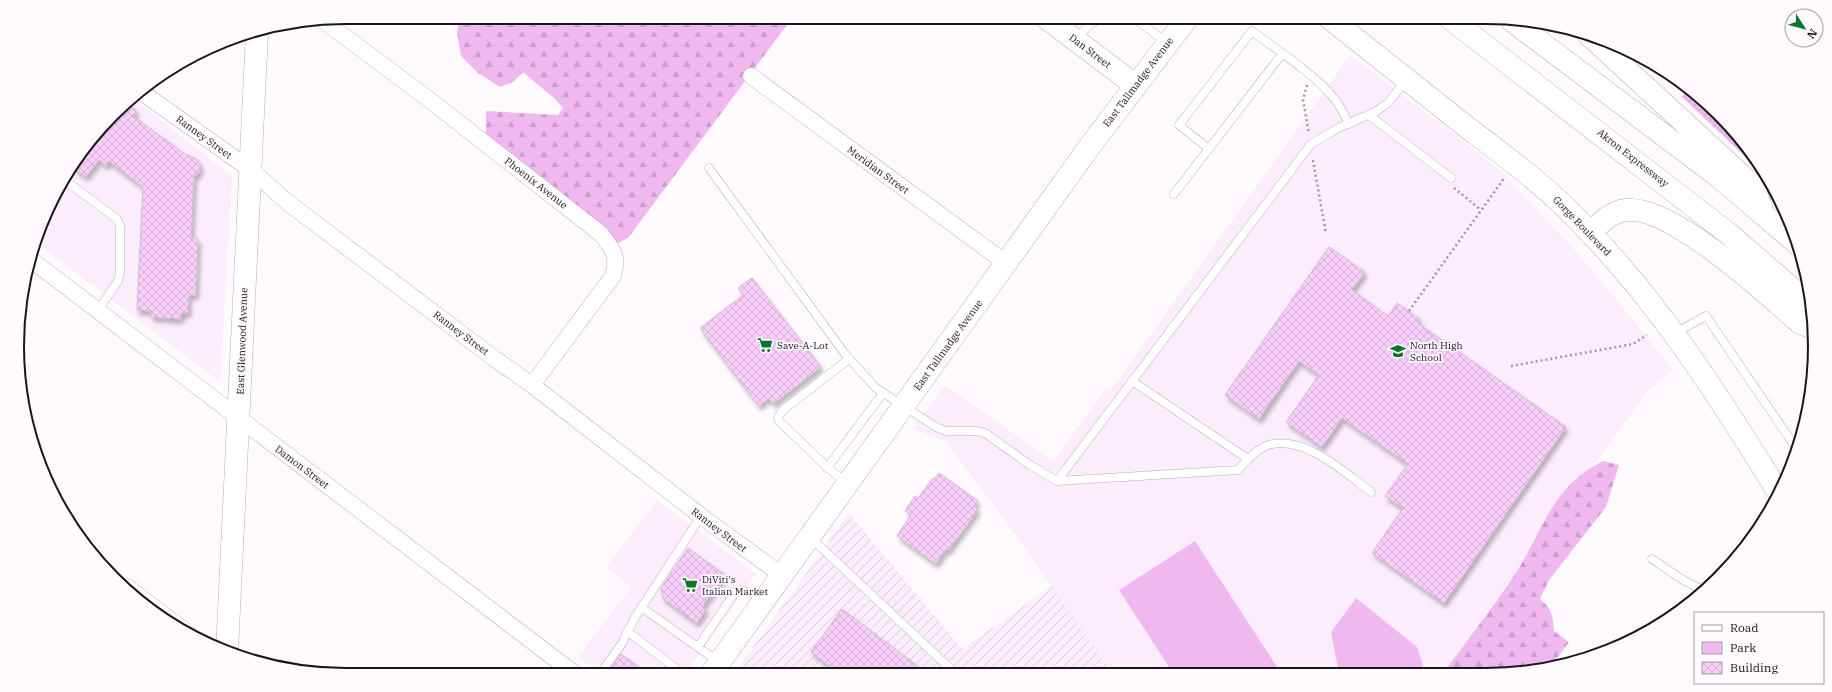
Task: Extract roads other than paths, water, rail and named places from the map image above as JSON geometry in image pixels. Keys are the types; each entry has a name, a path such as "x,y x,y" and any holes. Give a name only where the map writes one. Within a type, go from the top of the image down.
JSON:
{"main road":[{"name":"Dan Street","path":"1054,24 1135,85"},
{"name":"East Tallmadge Avenue","path":"715,668 783,576 1135,85 1183,24"},
{"name":"Gorge Boulevard","path":"1337,24 1508,159 1559,201 1591,233 1650,300 1675,333 1723,403 1775,487"},
{"name":"Akron Expressway","path":"1457,24 1724,229 1804,299"},
{"path":"1519,26 1719,177 1788,236"},
{"name":"East Glenwood Avenue","path":"227,645 257,37"},
{"path":"1600,45 1753,186 1763,214"},
{"path":"1591,233 1603,220 1624,210 1644,211 1681,230 1707,247 1800,322 1807,325"}],"street":[{"name":"Phoenix Avenue","path":"329,25 595,229 601,234 615,253 617,265 613,276 532,385"},
{"name":"Meridian Street","path":"751,76 1006,263"},
{"name":"Ranney Street","path":"145,95 251,170 294,206 495,359 532,385 701,516 783,576"},
{"name":"Damon Street","path":"35,263 567,668"}],"lane":[{"path":"1076,40 1090,24"},
{"path":"1141,24 1168,43"},
{"path":"1209,148 1179,125 1252,31 1313,78 1333,96 1349,124"},
{"path":"1174,194 1282,54"},
{"path":"1057,481 1311,144 1369,115 1388,103 1406,80"},
{"path":"1369,115 1451,178"},
{"path":"709,168 849,359 876,388 936,427 946,431 976,431 986,433 1025,461 1057,481 1238,470 1248,458 1268,445 1293,444 1318,454 1371,492"},
{"path":"68,184 117,219 120,226 120,272 118,281 98,310"},
{"path":"1675,333 1706,316 1793,443"},
{"path":"848,484 827,468 779,422 778,417 783,410 849,359"},
{"path":"1132,381 1248,458"},
{"path":"827,468 883,393"},
{"path":"604,668 623,642 627,631 641,607 701,516"},
{"path":"810,537 950,668"},
{"path":"1652,559 1683,580 1698,588"},
{"path":"698,647 736,591 740,590 766,598"},
{"path":"641,607 698,647 715,668"},
{"path":"627,631 675,668"}],"place":[{"name":"Save-A-Lot","path":"765,345"},
{"name":"North High School","path":"1398,351"},
{"name":"DiViti's Italian Market","path":"690,585"}]}
